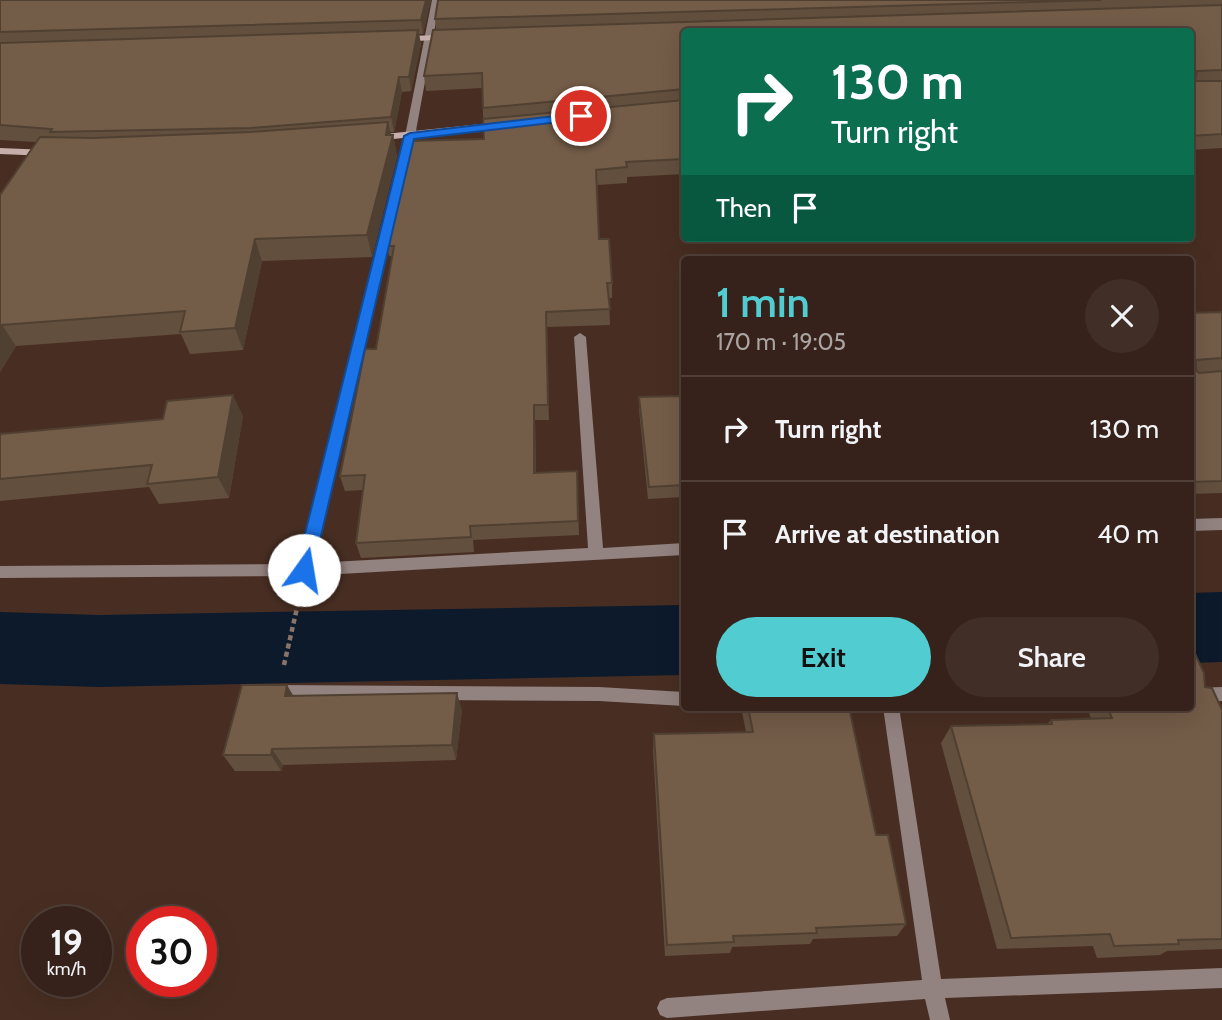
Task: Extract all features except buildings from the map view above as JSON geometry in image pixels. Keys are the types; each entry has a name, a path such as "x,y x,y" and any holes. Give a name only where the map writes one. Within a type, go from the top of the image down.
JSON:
{"street":[{"path":"304,570 410,136 436,0"},
{"path":"387,39 456,37"},
{"path":"368,139 519,123"},
{"path":"0,151 59,153"},
{"path":"580,337 596,555"},
{"path":"1194,525 1222,524"},
{"path":"0,572 304,570 681,550"},
{"path":"277,692 599,694 681,699"},
{"path":"1194,695 1222,694"},
{"path":"892,711 933,989 940,1020"},
{"path":"667,1008 933,989 1222,978"}],"path":[{"path":"281,675 297,610"}],"waterway":[{"path":"1194,628 1222,627"},
{"path":"0,648 99,651 681,640"}],"route":[{"path":"304,570 410,136 581,116"}]}
